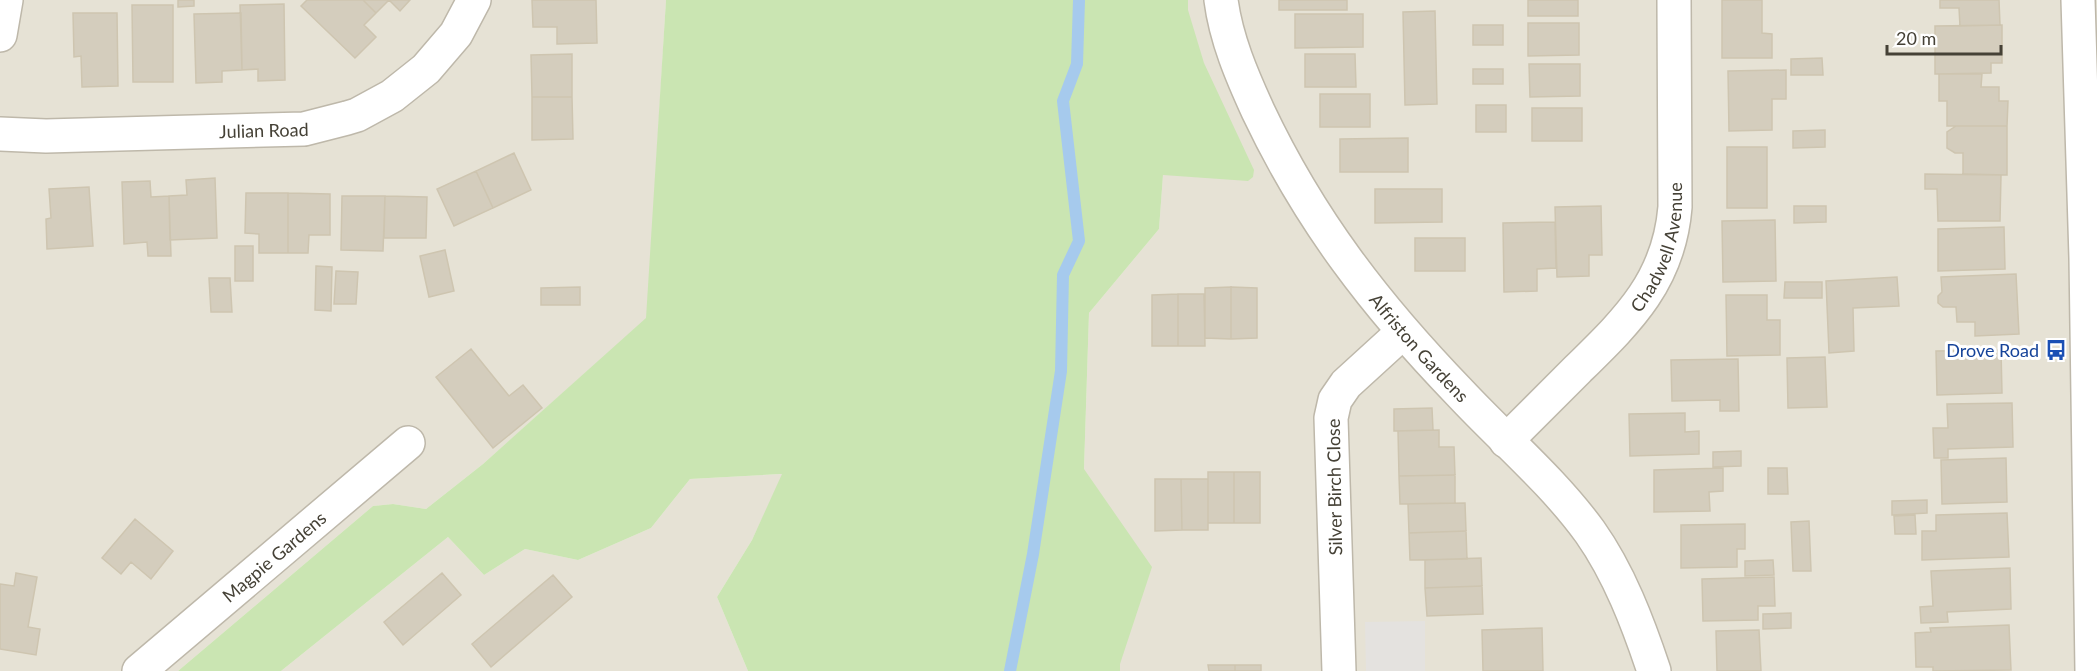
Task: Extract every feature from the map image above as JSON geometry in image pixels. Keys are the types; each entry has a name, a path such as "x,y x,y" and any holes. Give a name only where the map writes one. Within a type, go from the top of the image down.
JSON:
{"street":[{"path":"0,35 6,0"},
{"name":"Julian Road","path":"0,134 56,136 304,129 357,115 392,96 426,69 456,34 474,0"},
{"name":"Alfriston Gardens","path":"1221,0 1229,38 1249,90 1294,181 1316,218 1358,278 1403,332 1551,486 1590,532 1619,583 1654,671"},
{"name":"Chadwell Avenue","path":"1506,441 1618,331 1656,278 1667,252 1673,229 1675,207 1674,0"},
{"path":"2078,0 2091,258 2092,671"},
{"name":"Silver Birch Close","path":"1338,671 1330,418 1335,400 1346,384 1403,332"},
{"name":"Magpie Gardens","path":"139,671 408,443"}],"shaded area":[{"path":"0,0 666,0 647,318 483,464 426,509 393,504 373,506 178,671 0,671"},
{"path":"1188,0 2097,0 2097,671 1120,671 1084,470 1089,313 1159,229 1163,175"},
{"path":"783,474 752,540 717,597 748,671 281,671 448,537 484,575 525,549 578,560 651,528 690,479"},
{"path":"1425,621 1425,671 1366,671 1365,622"}],"green space":[{"path":"666,0 1188,0 1188,10 1204,63 1254,170 1253,177 1248,181 1163,175 1159,229 1089,313 1084,469 1152,567 1120,664 1120,671 748,671 717,597 752,540 782,474 690,479 651,528 578,560 525,549 484,575 448,537 281,671 178,671 373,506 393,504 426,509 483,464 646,318"}],"building":[{"path":"178,0 194,0 194,6 178,7"},
{"path":"307,0 363,0 376,13 364,25 376,37 355,58 301,6"},
{"path":"363,0 389,0 376,13"},
{"path":"389,0 410,0 400,11"},
{"path":"532,0 596,0 597,43 557,44 557,27 533,27"},
{"path":"1279,0 1347,0 1347,10 1279,10"},
{"path":"1528,0 1578,0 1578,16 1528,16"},
{"path":"1722,0 1762,0 1762,33 1772,34 1772,58 1722,58"},
{"path":"1940,0 1999,0 2000,25 1960,26 1959,8 1940,8"},
{"path":"284,4 285,80 258,81 258,69 242,70 240,5"},
{"path":"132,5 173,5 173,82 133,82"},
{"path":"1435,11 1437,104 1405,105 1403,12"},
{"path":"73,13 117,13 118,86 82,87 81,56 74,57"},
{"path":"241,13 242,70 222,71 222,82 196,83 194,14"},
{"path":"1295,14 1363,14 1363,47 1295,48"},
{"path":"1528,23 1579,23 1579,55 1528,56"},
{"path":"1473,25 1503,25 1503,45 1473,45"},
{"path":"2002,25 2002,63 1991,63 1991,73 1935,74 1935,26"},
{"path":"572,54 572,97 532,97 531,55"},
{"path":"1305,54 1355,54 1356,87 1305,87"},
{"path":"1822,58 1823,75 1791,75 1791,59"},
{"path":"1529,64 1580,64 1580,96 1530,97"},
{"path":"1473,69 1503,69 1503,84 1473,84"},
{"path":"1786,70 1786,99 1772,99 1772,130 1729,131 1728,71"},
{"path":"1939,74 1982,74 1981,87 1999,87 1999,101 2008,101 2007,126 1947,126 1947,101 1939,101"},
{"path":"1320,94 1370,94 1370,127 1320,127"},
{"path":"532,97 572,97 573,139 532,140"},
{"path":"1476,105 1506,105 1506,132 1476,132"},
{"path":"1532,108 1582,108 1582,141 1532,141"},
{"path":"1956,126 2007,126 2007,175 1963,174 1963,153 1955,153 1947,148 1947,132"},
{"path":"1825,130 1825,147 1793,148 1793,131"},
{"path":"1408,138 1408,172 1340,172 1340,139"},
{"path":"1727,147 1767,147 1767,208 1727,208"},
{"path":"514,153 531,190 493,208 476,171"},
{"path":"476,171 493,208 454,226 437,189"},
{"path":"1925,174 2001,175 2000,221 1938,221 1937,189 1925,189"},
{"path":"215,178 217,238 170,240 169,196 187,195 186,180"},
{"path":"150,181 151,197 169,196 171,256 148,256 147,242 124,244 122,182"},
{"path":"89,187 93,246 47,249 46,219 51,218 49,189"},
{"path":"1375,189 1442,189 1442,222 1375,223"},
{"path":"246,193 288,193 288,253 259,253 259,234 245,233"},
{"path":"288,193 330,194 330,235 309,235 308,253 288,253"},
{"path":"342,196 385,196 383,251 341,250"},
{"path":"385,196 427,197 426,238 384,238"},
{"path":"1601,206 1602,255 1589,255 1589,276 1557,277 1555,207"},
{"path":"1794,206 1826,206 1826,222 1794,223"},
{"path":"1775,220 1776,281 1723,282 1722,221"},
{"path":"1555,222 1556,268 1537,269 1537,291 1504,292 1503,223"},
{"path":"2004,227 2005,269 1938,271 1938,229"},
{"path":"1415,238 1465,238 1465,271 1415,271"},
{"path":"235,246 253,246 253,281 235,281"},
{"path":"445,250 454,291 429,297 420,256"},
{"path":"316,266 332,267 331,311 315,310"},
{"path":"336,271 358,272 356,304 334,304"},
{"path":"2016,274 2019,334 1975,336 1975,322 1957,322 1956,307 1943,307 1938,303 1938,296 1942,292 1941,277"},
{"path":"1897,277 1899,306 1853,308 1854,351 1829,353 1826,281"},
{"path":"209,278 230,278 232,312 211,312"},
{"path":"1785,282 1822,282 1822,298 1784,298"},
{"path":"580,287 580,305 541,305 541,288"},
{"path":"1231,287 1257,288 1257,338 1231,339"},
{"path":"1231,287 1231,339 1205,338 1205,288"},
{"path":"1178,294 1204,294 1205,346 1178,346"},
{"path":"1178,294 1178,346 1152,346 1152,295"},
{"path":"1726,295 1767,295 1767,320 1780,320 1780,355 1727,356"},
{"path":"471,349 509,396 523,385 542,408 493,448 436,377"},
{"path":"2001,350 2002,393 1937,395 1936,351"},
{"path":"1825,357 1827,407 1788,408 1787,358"},
{"path":"1738,359 1739,411 1720,411 1720,400 1672,401 1671,360"},
{"path":"2012,403 2013,447 1948,449 1948,458 1934,458 1933,428 1948,428 1947,404"},
{"path":"1432,408 1433,430 1394,431 1394,409"},
{"path":"1685,413 1685,432 1699,431 1699,454 1630,456 1629,414"},
{"path":"1439,430 1439,447 1454,447 1455,475 1399,476 1398,431"},
{"path":"1741,451 1741,466 1713,467 1713,452"},
{"path":"2006,458 2007,502 1942,504 1941,460"},
{"path":"1723,468 1723,491 1709,492 1710,511 1654,512 1654,470"},
{"path":"1768,468 1787,468 1788,494 1768,494"},
{"path":"1208,472 1234,472 1234,523 1208,523"},
{"path":"1234,472 1260,472 1260,523 1234,523"},
{"path":"1455,475 1455,503 1400,504 1399,476"},
{"path":"1155,479 1181,479 1182,530 1155,531"},
{"path":"1181,479 1208,479 1208,530 1182,530"},
{"path":"1927,500 1927,513 1892,515 1892,501"},
{"path":"1465,503 1466,531 1409,533 1408,504"},
{"path":"2007,513 2009,557 1922,560 1922,531 1936,531 1936,515"},
{"path":"1915,515 1916,534 1895,534 1894,516"},
{"path":"135,519 173,551 151,579 131,562 121,574 102,558"},
{"path":"1809,521 1811,571 1793,571 1791,522"},
{"path":"1745,524 1745,549 1737,549 1737,567 1681,568 1681,525"},
{"path":"1466,531 1467,559 1410,560 1409,533"},
{"path":"1481,558 1482,586 1425,588 1425,560"},
{"path":"1773,560 1774,575 1745,576 1745,561"},
{"path":"2010,568 2011,609 1947,612 1948,622 1921,623 1920,607 1933,606 1931,571"},
{"path":"16,573 37,577 28,627 40,629 36,655 0,649 0,584 14,586"},
{"path":"442,573 461,595 403,645 384,622"},
{"path":"553,575 572,597 491,667 472,644"},
{"path":"1774,577 1775,606 1758,606 1758,620 1703,621 1702,579"},
{"path":"1482,586 1483,614 1427,616 1425,588"},
{"path":"1791,613 1791,628 1763,629 1763,614"},
{"path":"2009,625 2011,670 1933,671 1933,667 1916,667 1915,633 1931,632 1930,628"},
{"path":"1542,628 1543,671 1483,671 1482,630"},
{"path":"1759,630 1761,671 1717,671 1716,631"},
{"path":"1208,665 1235,665 1235,671 1209,671"},
{"path":"1235,665 1261,665 1261,671 1235,671"}],"waterway":[{"path":"1010,671 1033,554 1061,371 1063,275 1079,241 1063,101 1077,64 1079,0"}],"place":[{"name":"Drove Road","path":"2056,350"}]}
